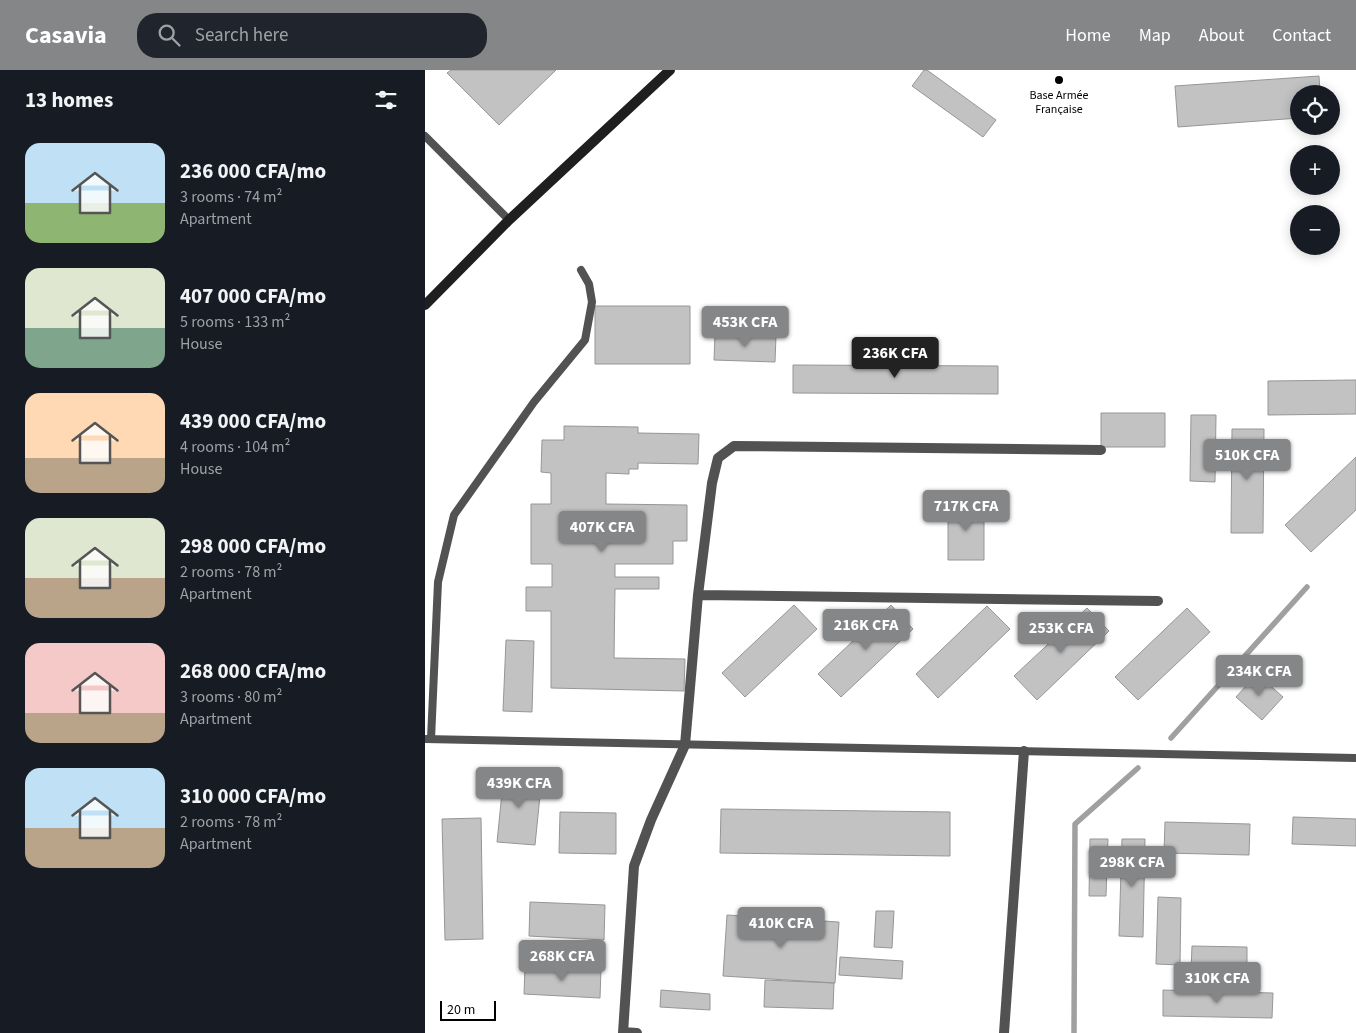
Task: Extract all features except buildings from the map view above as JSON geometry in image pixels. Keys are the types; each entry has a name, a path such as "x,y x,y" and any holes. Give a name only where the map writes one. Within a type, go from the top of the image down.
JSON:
{"main road":[{"path":"425,305 509,220 671,70"}],"street":[{"path":"637,1033 623,1032 634,866 651,820 685,745 698,595 712,483 718,458 734,446 1101,450"},
{"path":"698,595 1158,601"},
{"path":"1004,1033 1024,751"}],"lane":[{"path":"425,136 509,220"},
{"path":"581,270 589,284 592,302 585,340 535,402 454,515 438,582 428,739 1356,758"}],"waterway":[{"path":"1171,738 1307,587"},
{"path":"1074,1033 1075,824 1138,768"}],"place":[{"name":"Base Armée Française","path":"1059,80"}]}
